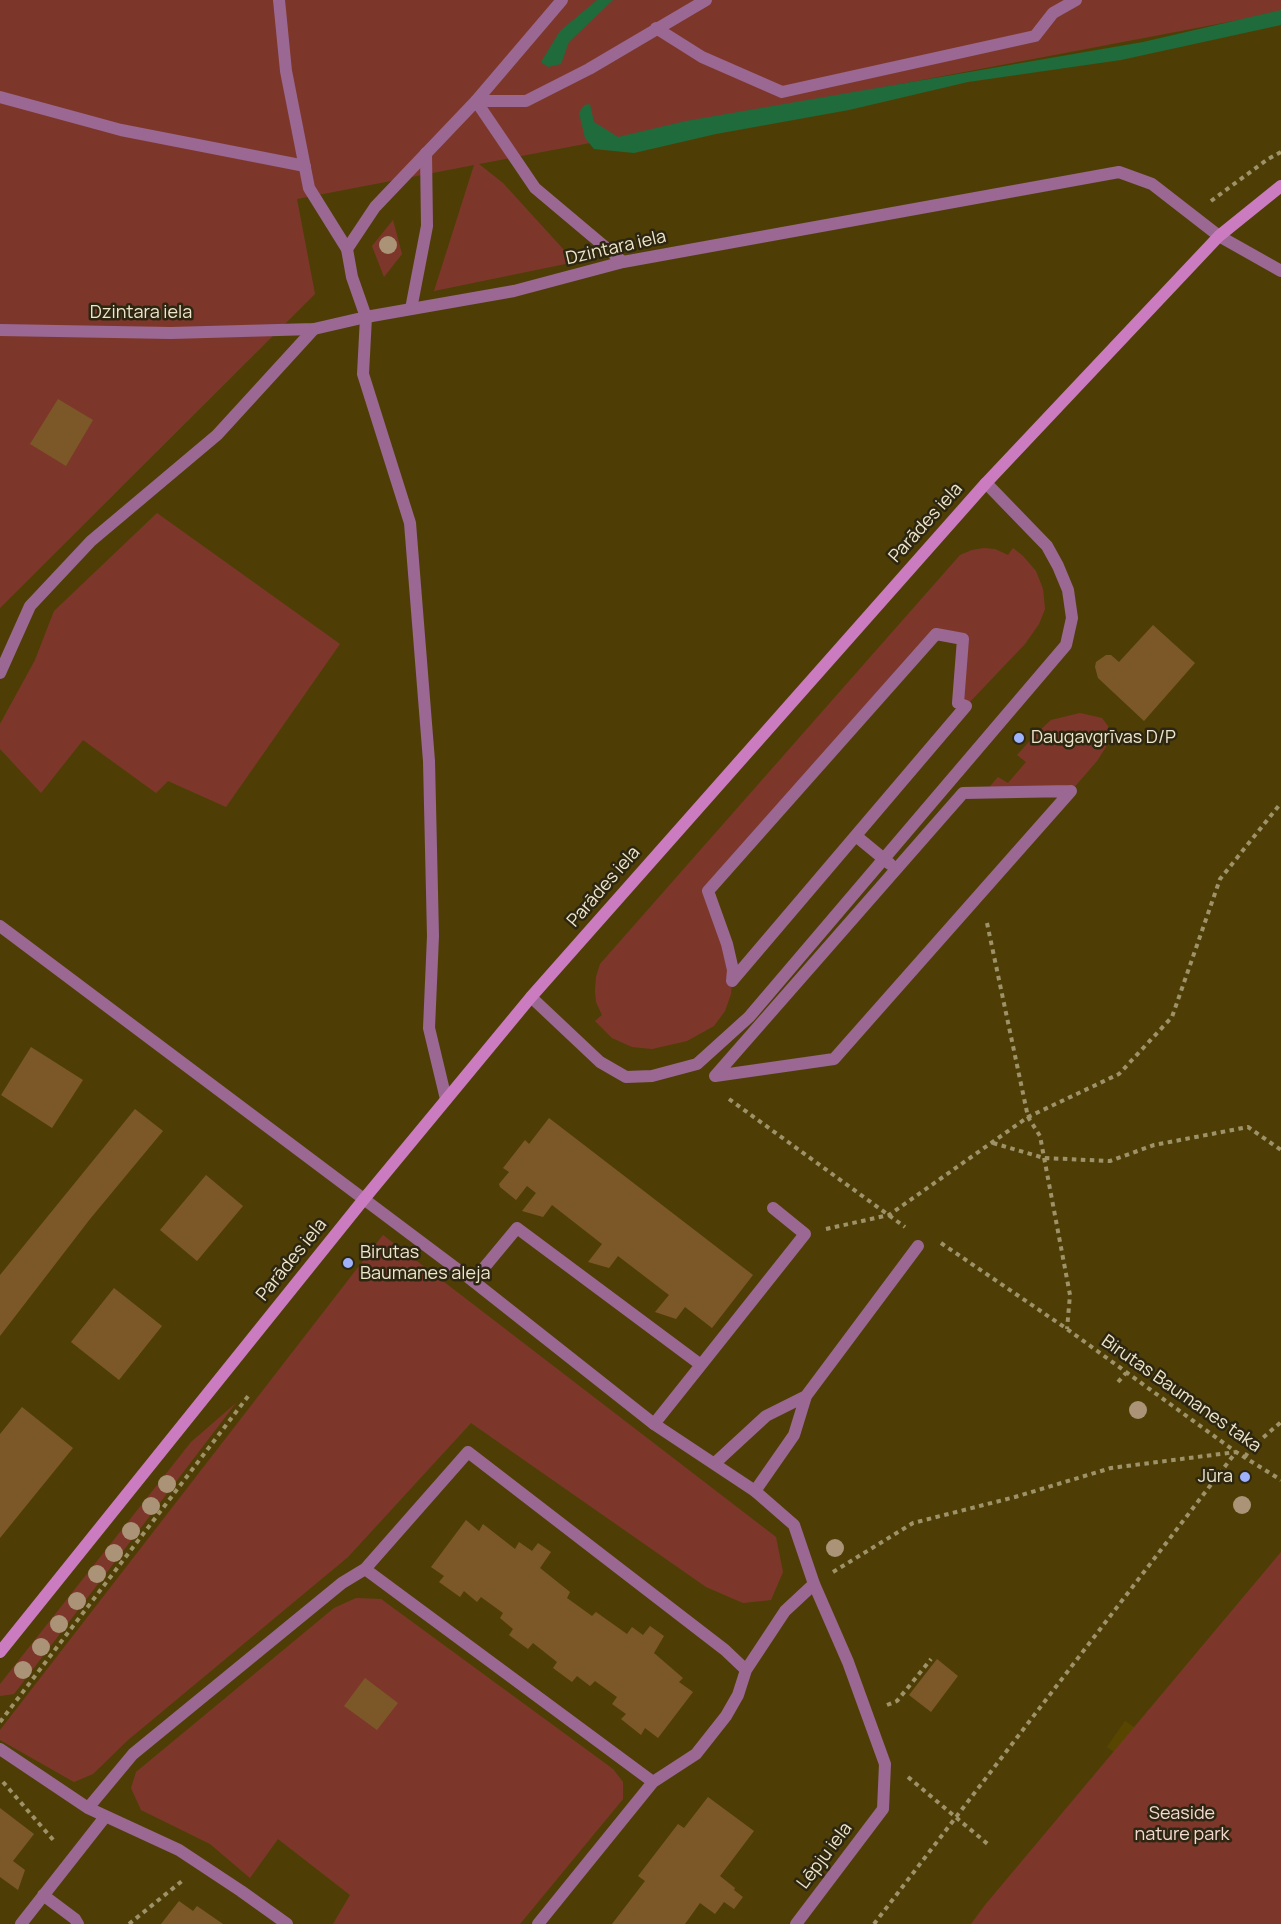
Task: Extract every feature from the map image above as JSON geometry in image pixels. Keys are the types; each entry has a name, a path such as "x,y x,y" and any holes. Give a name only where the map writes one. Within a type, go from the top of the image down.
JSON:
{"street":[{"path":"279,0 286,71 309,188 347,249 352,277 366,317 363,374 410,523 429,761 433,936 429,1028 446,1099"},
{"path":"347,249 375,207 476,101 562,0"},
{"path":"476,101 526,101 589,69 706,0"},
{"path":"657,28 702,57 782,92 1035,36 1053,13 1076,0"},
{"path":"0,97 120,130 305,166"},
{"path":"476,101 535,188 623,262"},
{"path":"411,309 427,226 426,153"},
{"name":"Dzintara iela","path":"0,330 171,333 314,328 514,291 623,262 1119,172 1152,184 1219,236 1281,271"},
{"name":"Parādes iela","path":"0,1652 364,1199 531,997 987,483 1219,236 1281,186"},
{"path":"0,673 30,606 91,541 217,435 314,328"},
{"path":"531,997 600,1062 626,1077 652,1076 697,1064 749,1017 1066,645 1072,618 1068,590 1058,566 1047,546 987,483"},
{"path":"936,634 963,639 958,703 966,706 856,836 732,981 733,970 727,944 708,891 936,634"},
{"path":"1071,791 834,1059 715,1076 896,869 963,793 1071,791"},
{"path":"856,836 896,869"},
{"path":"0,926 473,1281 654,1424 755,1491 794,1525 814,1584 848,1662 866,1713"},
{"path":"654,1424 805,1234 773,1208"},
{"path":"473,1281 517,1228 701,1365"},
{"path":"755,1491 794,1435 806,1396 918,1246"},
{"path":"715,1463 766,1416 806,1396"},
{"path":"88,1808 134,1754 342,1583 365,1569 468,1452 725,1650 746,1670"},
{"path":"365,1569 653,1782"},
{"path":"538,1924 653,1782 696,1754 726,1716 738,1695 746,1670 785,1611 814,1584"},
{"name":"Lēpju iela","path":"796,1924 883,1809 885,1764 866,1713"},
{"path":"0,1749 88,1808 179,1850 287,1924"},
{"path":"21,1924 105,1817"},
{"path":"43,1895 75,1919 78,1924"}],"path":[{"path":"1192,215 1281,152"},
{"path":"805,1234 889,1215 1028,1117 1119,1074 1172,1017 1220,879 1281,803"},
{"path":"987,922 1028,1117 1040,1136 1070,1295 1066,1329"},
{"path":"728,1099 908,1229"},
{"path":"992,1142 1044,1158 1110,1161 1154,1145 1248,1126 1281,1150"},
{"name":"Birutas Baumanes taka","path":"936,1239 1066,1329 1236,1452 1281,1480"},
{"path":"1118,1382 1126,1373"},
{"path":"0,1722 249,1395"},
{"path":"1244,1457 1281,1422"},
{"path":"874,1924 1236,1452"},
{"path":"814,1584 913,1522 1015,1497 1112,1468 1236,1452"},
{"path":"866,1713 897,1701 931,1659"},
{"path":"0,1779 58,1845"},
{"path":"921,1790 990,1846"},
{"path":"129,1924 190,1875"}],"shaded area":[{"path":"597,0 613,0 569,42 561,64 548,67 541,62 560,31"},
{"path":"1281,10 1281,25 1121,60 968,82 849,110 716,134 634,153 594,149 585,138 579,113 584,105 590,104 594,122 618,137 686,121 1143,42"},
{"path":"1125,1721 1150,1738 1132,1765 1107,1747"}],"green space":[{"path":"0,0 1281,0 1281,12 479,164 503,183 575,262 434,291 474,165 297,199 315,294 0,608"},
{"path":"393,220 402,254 384,277 372,246"},
{"path":"157,513 340,644 226,807 168,781 156,793 83,740 41,793 0,749 0,724 35,660 54,611"},
{"path":"984,548 995,549 1008,555 1013,548 1036,571 1043,589 1045,609 1039,624 1025,644 966,706 958,703 963,639 936,634 709,891 733,970 731,994 725,1011 714,1026 687,1041 652,1049 632,1047 612,1038 595,1021 602,1015 596,1002 595,991 600,964 960,555"},
{"path":"1080,713 1102,718 1108,726 1109,735 1106,747 1097,761 1071,791 985,792 998,777 1008,783 1026,762 1017,755 1051,720"},
{"path":"383,1235 776,1537 783,1572 771,1600 743,1603 706,1587 471,1423 348,1557 128,1740 93,1774 74,1782 0,1740 0,1730"},
{"path":"236,1403 14,1694 0,1696 0,1684 191,1442"},
{"name":"Seaside nature park","path":"1281,1552 1281,1924 971,1924 985,1905"},
{"path":"356,1598 381,1599 613,1769 623,1782 623,1799 520,1924 333,1924 350,1895 278,1839 250,1878 210,1844 141,1810 131,1788 136,1772 334,1608"}],"building":[{"path":"58,399 93,420 66,466 30,444"},
{"path":"1153,625 1195,663 1144,721 1098,678 1095,667 1096,662 1106,655 1111,655 1119,662"},
{"path":"31,1047 83,1080 52,1128 1,1095"},
{"path":"135,1109 163,1131 90,1219 0,1336 0,1275"},
{"path":"549,1118 753,1275 712,1328 685,1307 676,1319 655,1312 669,1295 618,1256 609,1268 588,1262 602,1244 552,1205 543,1217 522,1211 536,1193 527,1186 516,1200 500,1187 499,1184 509,1172 503,1168 525,1140 529,1144"},
{"path":"206,1175 243,1206 197,1261 160,1230"},
{"path":"114,1288 162,1326 119,1380 71,1342"},
{"path":"22,1407 73,1448 0,1538 0,1434"},
{"path":"466,1520 479,1531 483,1524 515,1549 519,1542 532,1551 538,1543 551,1552 540,1568 570,1592 567,1598 592,1616 596,1612 627,1634 632,1627 643,1635 650,1626 664,1636 654,1653 683,1678 679,1682 693,1692 658,1738 645,1728 641,1735 621,1719 626,1714 612,1704 617,1697 595,1681 590,1686 577,1676 572,1682 553,1668 557,1662 533,1643 528,1649 509,1635 513,1629 500,1618 503,1613 481,1597 477,1602 464,1591 460,1597 439,1582 444,1576 431,1567"},
{"path":"937,1659 958,1676 931,1712 909,1695"},
{"path":"365,1678 398,1703 377,1730 344,1706"},
{"path":"708,1797 754,1831 720,1876 743,1897 734,1909 724,1902 715,1914 700,1903 685,1924 612,1924 645,1881 638,1876 678,1824 684,1828"},
{"path":"0,1808 34,1834 13,1861 25,1870 18,1890 0,1877"},
{"path":"179,1901 193,1911 197,1906 223,1924 161,1924"}],"place":[{"name":"Daugavgrīvas D/P","path":"1019,738"},
{"name":"Birutas Baumanes aleja","path":"348,1263"},
{"name":"Jūra","path":"1245,1477"}]}
